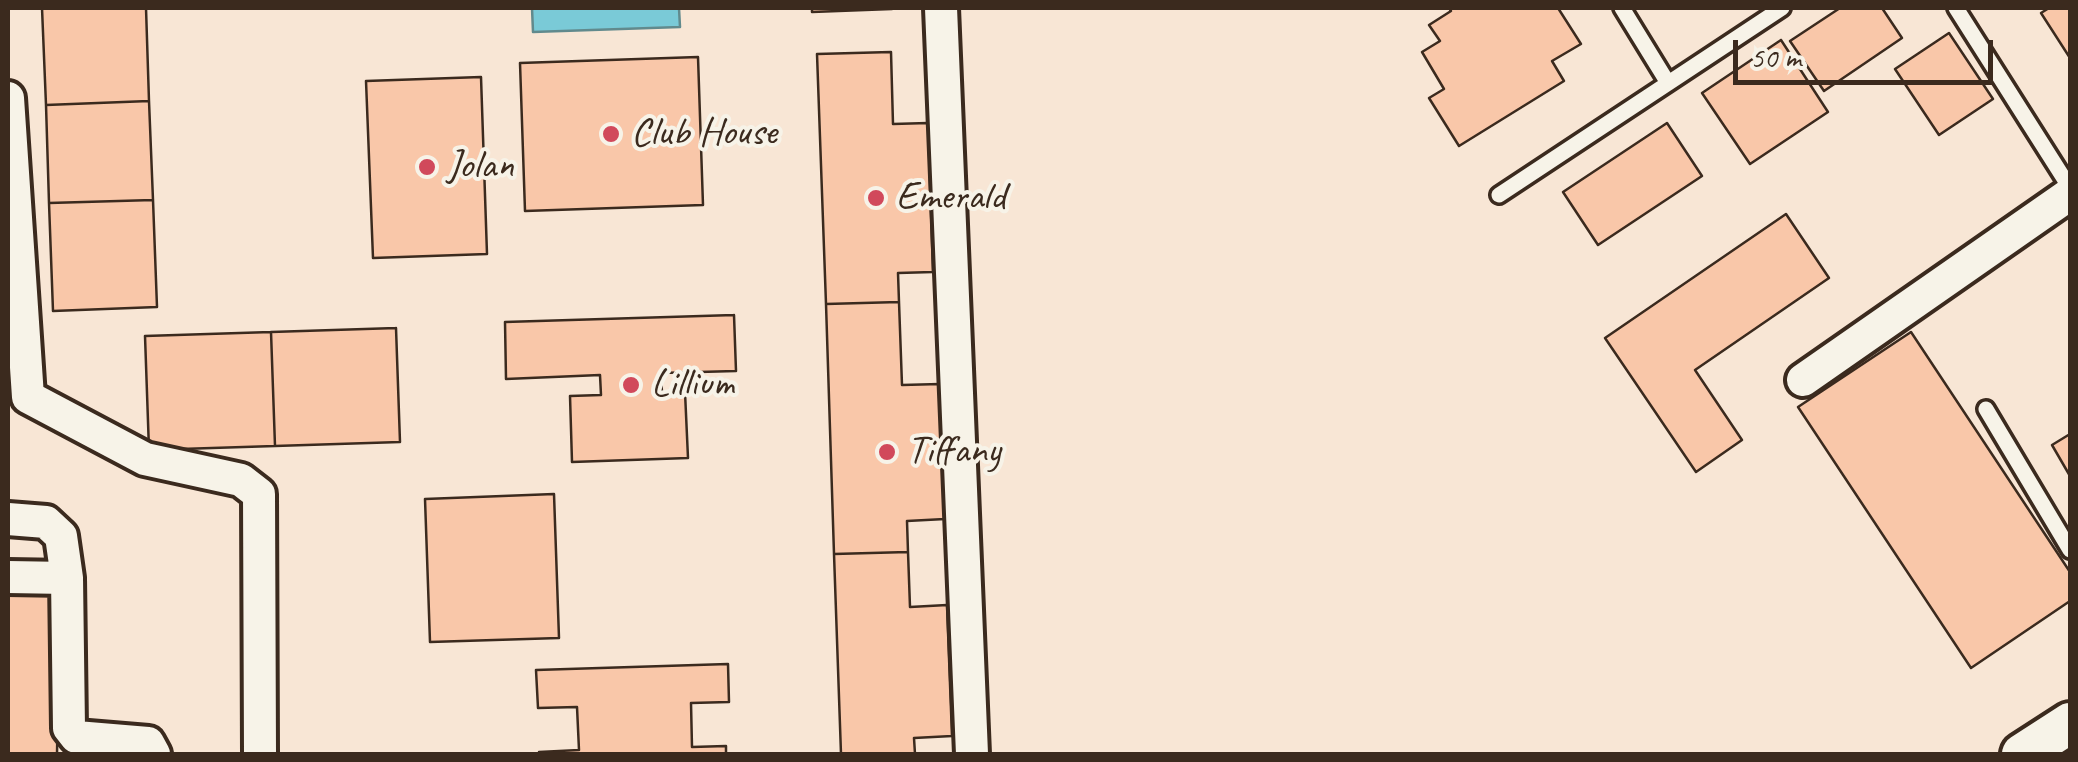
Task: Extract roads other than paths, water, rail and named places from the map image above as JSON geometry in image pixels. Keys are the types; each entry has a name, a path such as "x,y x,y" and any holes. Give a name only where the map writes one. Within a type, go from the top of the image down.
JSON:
{"street":[{"path":"941,8 972,754"},
{"path":"8,98 28,397 145,459 242,480 258,494 260,754"},
{"path":"1803,380 2070,191"},
{"path":"8,518 46,522 61,536 67,578 69,728 76,737 148,742 154,754"},
{"path":"8,577 67,578"},
{"path":"2022,754 2070,723"}],"lane":[{"path":"1622,8 1668,83"},
{"path":"1499,195 1782,8"},
{"path":"1956,8 2070,191"},
{"path":"1986,409 2070,550"}],"water":[{"path":"532,8 679,8 680,27 533,32"}],"place":[{"name":"Club House","path":"611,134"},
{"name":"Jolan","path":"427,167"},
{"name":"Emerald","path":"876,198"},
{"name":"Lillium","path":"631,385"},
{"name":"Tiffany","path":"887,452"}]}
